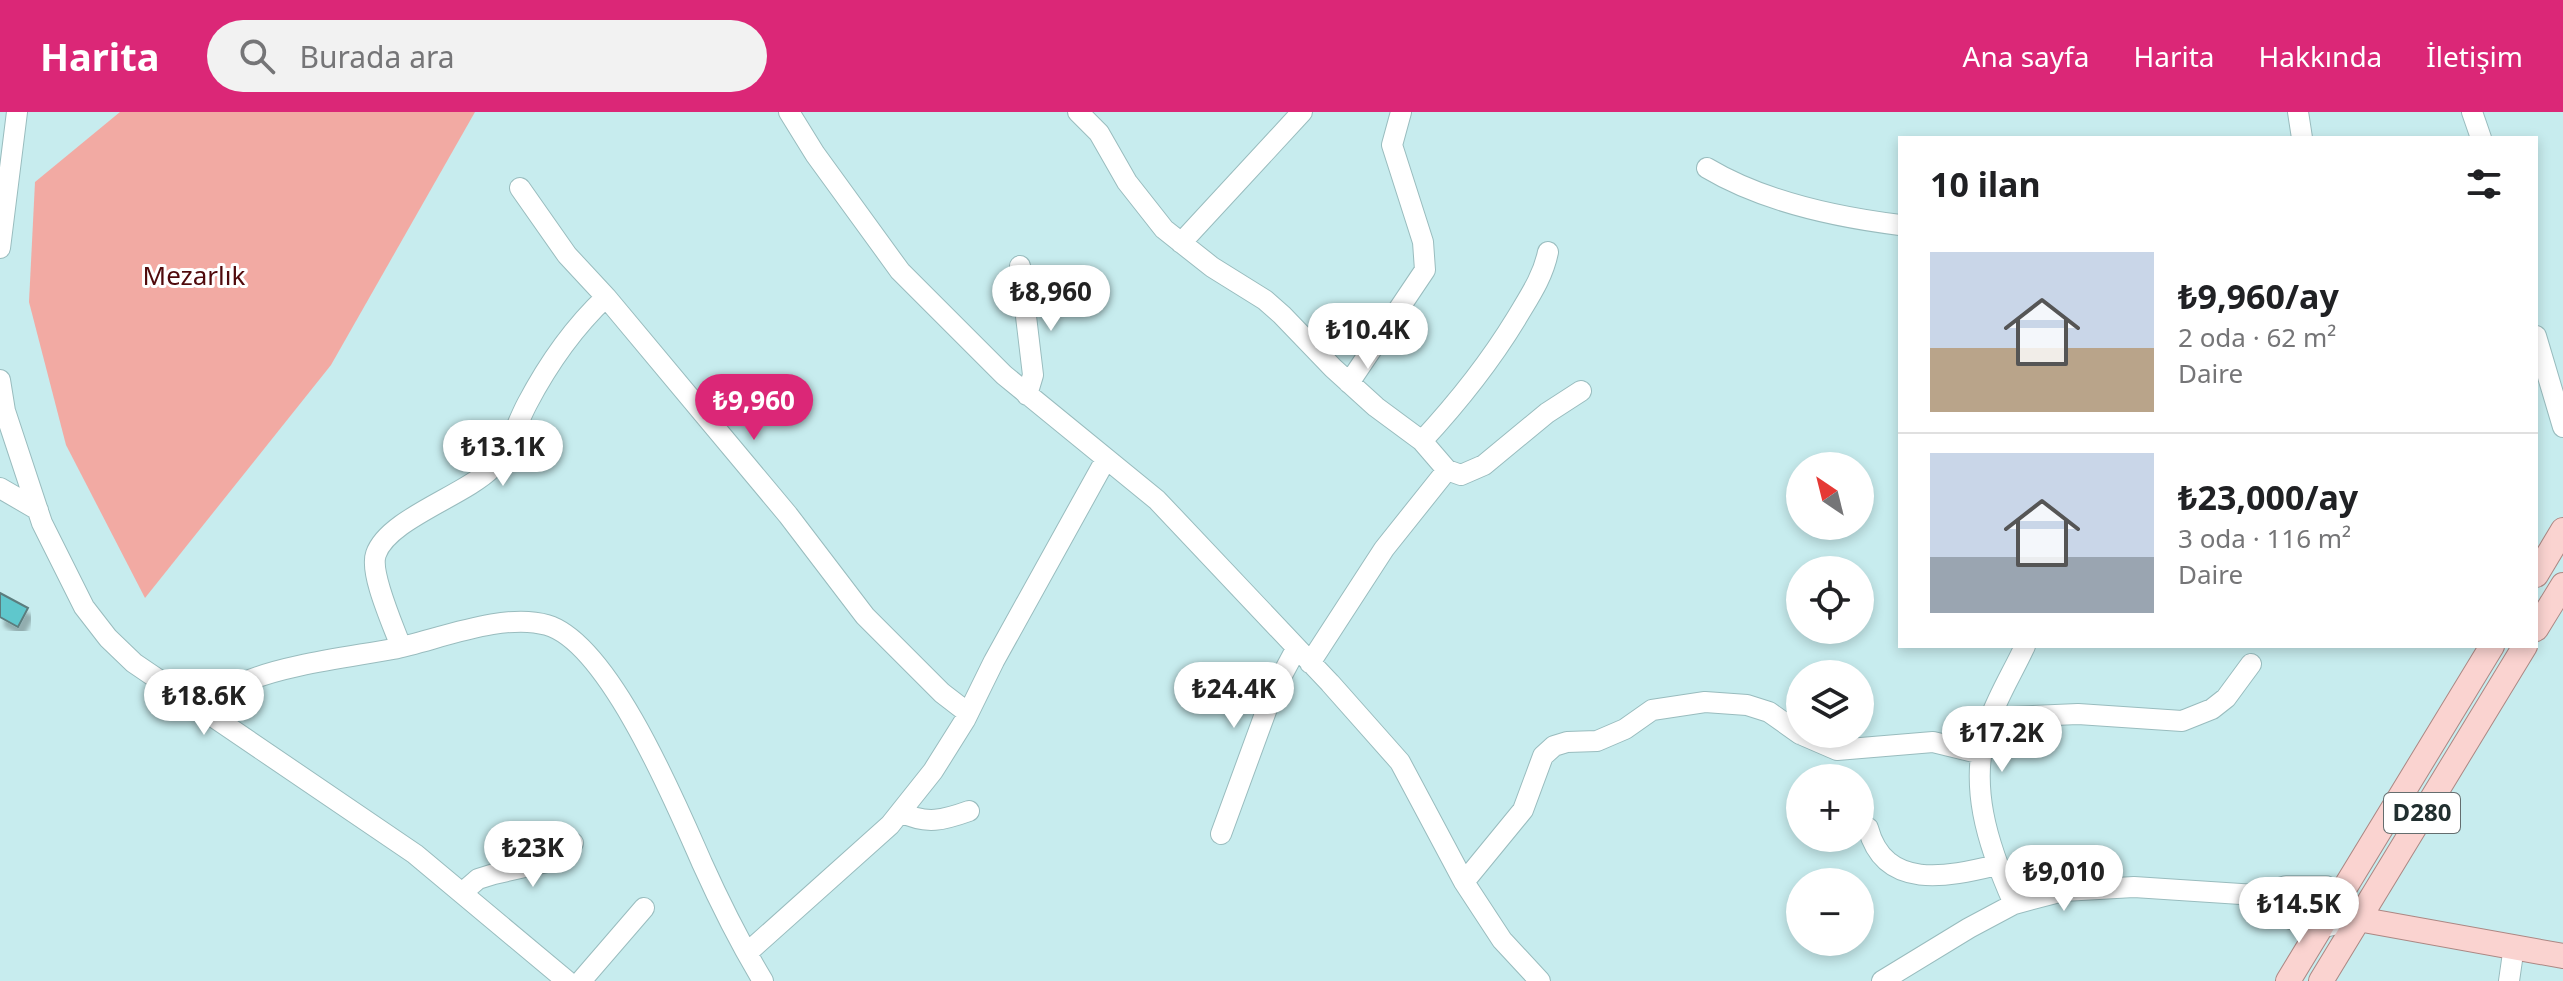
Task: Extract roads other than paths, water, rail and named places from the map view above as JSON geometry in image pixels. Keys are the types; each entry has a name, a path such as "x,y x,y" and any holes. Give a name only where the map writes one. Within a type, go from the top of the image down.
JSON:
{"main road":[{"path":"2538,572 2563,530"},
{"path":"2538,626 2563,585"},
{"name":"D280","path":"2288,981 2491,648"},
{"name":"D280","path":"2321,981 2524,648"},
{"path":"2358,919 2563,956"}],"street":[{"path":"0,248 17,112"},
{"path":"789,112 815,154 900,271 968,341 1027,395 1157,500 1400,762 1464,882 1502,940 1540,981"},
{"path":"1078,112 1099,133 1137,197 1164,229 1230,280 1265,300 1349,383 1422,441 1447,470 1461,475 1484,465 1547,413 1581,391"},
{"path":"1181,243 1302,112"},
{"path":"1349,383 1425,270 1423,242 1392,145 1401,112"},
{"path":"2298,112 2302,136"},
{"path":"2472,112 2480,136"},
{"path":"1707,168 1756,192 1823,210 1898,225"},
{"path":"520,188 567,255 606,297 788,515 865,616 942,693 968,713"},
{"path":"1422,441 1488,364 1532,293 1545,268 1548,252"},
{"path":"1020,266 1033,364 1027,395"},
{"path":"401,647 376,572 375,556 382,543 411,519 464,490 494,466 546,371 582,320 606,297"},
{"path":"2538,343 2563,427"},
{"path":"0,380 5,411 42,523 84,607 108,638 134,663 415,854 567,981"},
{"path":"747,953 901,812 933,771 968,713 1106,459"},
{"path":"1221,834 1273,692 1447,470"},
{"path":"0,488 38,510"},
{"path":"207,712 227,693 245,682 271,674 492,625 524,621 567,633 582,646 619,699 669,785 703,864 763,981"},
{"path":"2014,904 1997,865 1983,814 1982,754 1990,718 2024,648"},
{"path":"1990,718 2078,714 2182,721 2200,716 2219,704 2251,664"},
{"path":"1464,882 1523,810 1543,756 1554,746 1567,742 1597,741 1625,729 1652,710 1705,702 1747,705 1769,712 1786,724"},
{"path":"1874,747 1933,742 1982,754"},
{"path":"1832,748 1861,748"},
{"path":"901,812 927,821 969,811"},
{"path":"463,892 486,876 547,862 573,843"},
{"path":"1874,846 1883,860 1896,869 1930,875 1957,875 1997,865"},
{"path":"1882,981 2014,904 2063,891 2134,887 2256,895 2286,886 2326,886 2341,894 2358,919 2320,928 2288,918 2256,895"},
{"path":"581,981 644,908"},
{"path":"2509,981 2514,946"}],"park label":[{"name":"Mezarlık","path":"194,276"}]}
